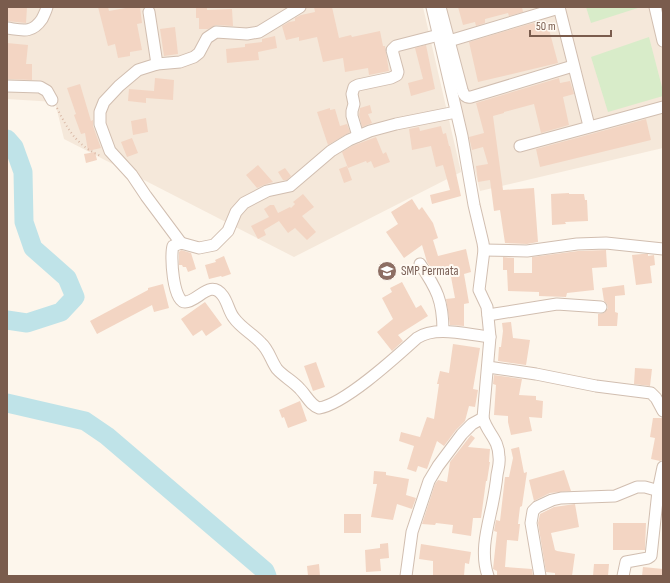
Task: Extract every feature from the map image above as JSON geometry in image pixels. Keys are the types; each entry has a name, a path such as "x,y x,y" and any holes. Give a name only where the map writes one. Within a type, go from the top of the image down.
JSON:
{"street":[{"path":"7,28 27,30 33,29 41,20 47,7"},
{"path":"181,243 132,175 112,154 100,124 100,117 104,102 138,70 157,64 180,62 194,57 199,53 207,38 216,32 254,34 264,30 300,7"},
{"path":"432,7 456,112 484,250 479,290 486,303 490,337 483,418 496,442 499,455 499,465 494,496 485,538 484,559 488,576"},
{"path":"440,7 462,90 467,98 573,66"},
{"path":"655,7 661,24 663,41"},
{"path":"449,41 559,8 589,126"},
{"path":"149,12 157,64"},
{"path":"358,136 352,116 354,104 352,94 354,88 358,85 391,78 397,75 398,72 392,50 396,46 439,35"},
{"path":"7,86 40,87 48,91 52,100"},
{"path":"520,146 663,107"},
{"path":"456,112 396,124 358,136 331,151 290,186 267,190 244,203 236,212 228,231 214,245 200,248 181,243 174,246 171,259 179,298 185,302 206,290 219,292 223,296 235,320 263,344 278,369 285,377 300,389 315,407 324,407 349,393 422,335 432,332 443,332 490,337"},
{"path":"484,250 528,251 593,243 621,243 663,249"},
{"path":"420,264 436,289 440,299 443,312 443,332"},
{"path":"488,315 557,304 601,307"},
{"path":"488,367 536,374 596,386 651,393 656,398 663,411"},
{"path":"406,576 412,532 429,481 438,466 468,427 483,418"},
{"path":"622,576 626,562 648,558 651,556 663,467"},
{"path":"540,576 531,523 533,511 537,506 561,498 615,496 637,487 645,487 660,491"}],"path":[{"path":"52,100 78,142 92,152 105,158"}],"shaded area":[{"path":"7,7 423,7 461,172 294,257 64,139 55,102 7,99"},
{"path":"434,7 663,7 663,148 480,191"}],"green space":[{"path":"586,7 641,7 591,23"},
{"path":"649,37 663,96 608,112 591,57"}],"building":[{"path":"7,7 27,7 26,23 7,21"},
{"path":"98,7 108,7 109,11 140,7 142,23 137,24 142,50 130,52 130,56 118,58 115,44 108,46"},
{"path":"196,7 207,7 207,10 232,9 233,26 216,25 208,29 199,29 199,18 196,18"},
{"path":"314,7 332,7 339,38 351,35 352,37 380,31 383,46 385,46 389,71 369,75 368,68 345,72 343,58 323,62 317,37 299,41 299,37 286,40 282,26 289,22 295,21 295,18 301,15 315,12"},
{"path":"458,7 522,7 523,12 509,16 508,13 485,19 485,23 476,26 475,22 463,25"},
{"path":"547,22 558,63 478,82 469,42 526,25 534,23 535,25"},
{"path":"175,27 178,54 164,56 160,29"},
{"path":"275,36 277,48 258,52 259,60 227,63 226,49 245,47 245,44 262,42 262,39"},
{"path":"7,43 28,45 26,64 32,64 32,80 7,79"},
{"path":"426,45 435,89 411,96 408,83 423,79 415,48"},
{"path":"155,78 174,80 173,100 146,98 146,103 128,101 129,89 154,91"},
{"path":"559,78 560,83 570,81 574,94 563,97 569,125 541,133 534,104 493,116 503,190 534,188 538,242 527,244 505,243 500,210 494,211 490,180 478,182 476,166 488,164 483,147 472,150 469,137 484,133 476,103"},
{"path":"80,84 101,148 88,151 85,133 81,134 67,88"},
{"path":"370,105 372,113 368,114 372,123 362,127 359,115 360,108"},
{"path":"330,108 330,110 335,109 340,126 347,124 350,132 328,145 317,112"},
{"path":"146,118 148,132 133,135 131,121"},
{"path":"646,119 651,140 540,167 536,149"},
{"path":"441,126 443,134 446,133 450,146 461,196 432,204 430,195 450,190 443,165 436,167 431,146 412,150 409,129 419,127 420,131"},
{"path":"376,137 383,154 386,152 390,162 374,168 371,161 367,163 366,161 348,168 342,152 352,146"},
{"path":"132,138 138,153 127,157 121,142"},
{"path":"95,152 97,160 86,163 84,154"},
{"path":"258,165 273,182 257,188 246,175"},
{"path":"347,166 352,180 344,183 339,169"},
{"path":"285,168 291,176 287,180 283,180 278,172"},
{"path":"303,194 314,207 302,216 316,232 307,240 295,228 288,233 279,221 264,230 266,235 258,239 251,226 269,217 264,209 270,205 274,205 278,213 290,207 291,208 295,204 293,202"},
{"path":"551,194 584,194 585,200 587,200 588,221 565,222 566,224 552,225"},
{"path":"412,199 419,210 422,207 433,223 438,238 433,240 438,256 466,249 471,272 464,274 469,303 464,304 464,326 450,325 446,299 455,298 451,277 448,277 446,268 434,272 427,262 422,245 404,258 386,232 398,224 391,212"},
{"path":"181,250 191,253 196,269 188,272 186,267 179,265 179,252"},
{"path":"606,250 607,267 592,268 594,290 567,293 566,297 539,296 539,292 508,291 507,270 503,270 503,257 514,258 514,273 532,273 532,257 578,251"},
{"path":"648,254 648,256 654,255 655,265 650,266 652,283 636,285 632,255"},
{"path":"224,256 231,274 209,279 205,265 216,262 215,260"},
{"path":"402,282 416,308 421,305 428,316 398,335 403,341 392,351 377,332 393,319 382,298 392,292 390,288"},
{"path":"163,284 169,308 154,312 152,305 97,334 90,321 148,290 148,288"},
{"path":"624,285 625,295 615,296 615,312 618,313 617,326 598,326 598,314 604,313 608,308 604,301 602,288"},
{"path":"205,302 222,325 206,336 202,330 193,336 181,319"},
{"path":"511,322 513,338 530,340 526,365 498,361 499,347 501,347 503,331 502,323"},
{"path":"453,344 480,348 473,389 478,390 475,407 469,406 465,421 444,446 437,441 427,469 418,466 416,472 407,469 414,446 399,441 401,432 420,437 427,417 434,419 439,384 437,384 440,371 449,373"},
{"path":"316,362 325,387 313,391 304,366"},
{"path":"635,368 652,369 650,386 634,384"},
{"path":"494,375 522,379 519,395 536,396 536,400 543,401 542,418 529,417 532,431 511,435 508,416 494,415 496,385 493,384"},
{"path":"300,401 307,421 288,428 284,417 282,418 279,410"},
{"path":"653,418 663,418 663,451 662,460 660,461 651,459 655,438 650,437"},
{"path":"471,435 475,438 468,447 490,449 490,462 481,518 473,518 471,536 452,533 453,525 436,523 435,525 422,524 435,484 438,480 447,482 450,462"},
{"path":"519,447 524,473 527,472 522,506 520,507 518,541 507,540 505,567 532,569 533,576 497,576 497,571 493,569 497,532 494,531 496,520 500,521 505,477 509,477 513,458 511,449"},
{"path":"564,470 571,491 550,493 534,501 529,480"},
{"path":"374,471 386,472 386,475 409,479 406,495 416,498 412,509 397,504 393,520 371,517 377,484 373,484"},
{"path":"575,504 579,527 551,533 555,550 575,554 572,576 555,576 555,573 546,572 538,523 540,514 554,507"},
{"path":"344,514 361,514 361,533 344,533"},
{"path":"613,523 646,523 645,550 613,550"},
{"path":"388,543 389,558 380,559 381,571 366,572 365,550 380,548 380,544"},
{"path":"421,544 471,552 469,564 465,563 464,576 433,576 433,561 419,559"},
{"path":"319,564 320,576 308,576 307,566"},
{"path":"594,564 609,564 608,576 593,576"},
{"path":"643,567 663,569 663,576 642,576"}],"waterway":[{"path":"7,139 14,147 23,172 24,222 33,248 67,278 75,297 61,312 27,323 7,320"},
{"path":"7,403 85,421 107,436 265,571 267,576"}],"place":[{"name":"SMP Permata","path":"387,271"}]}
